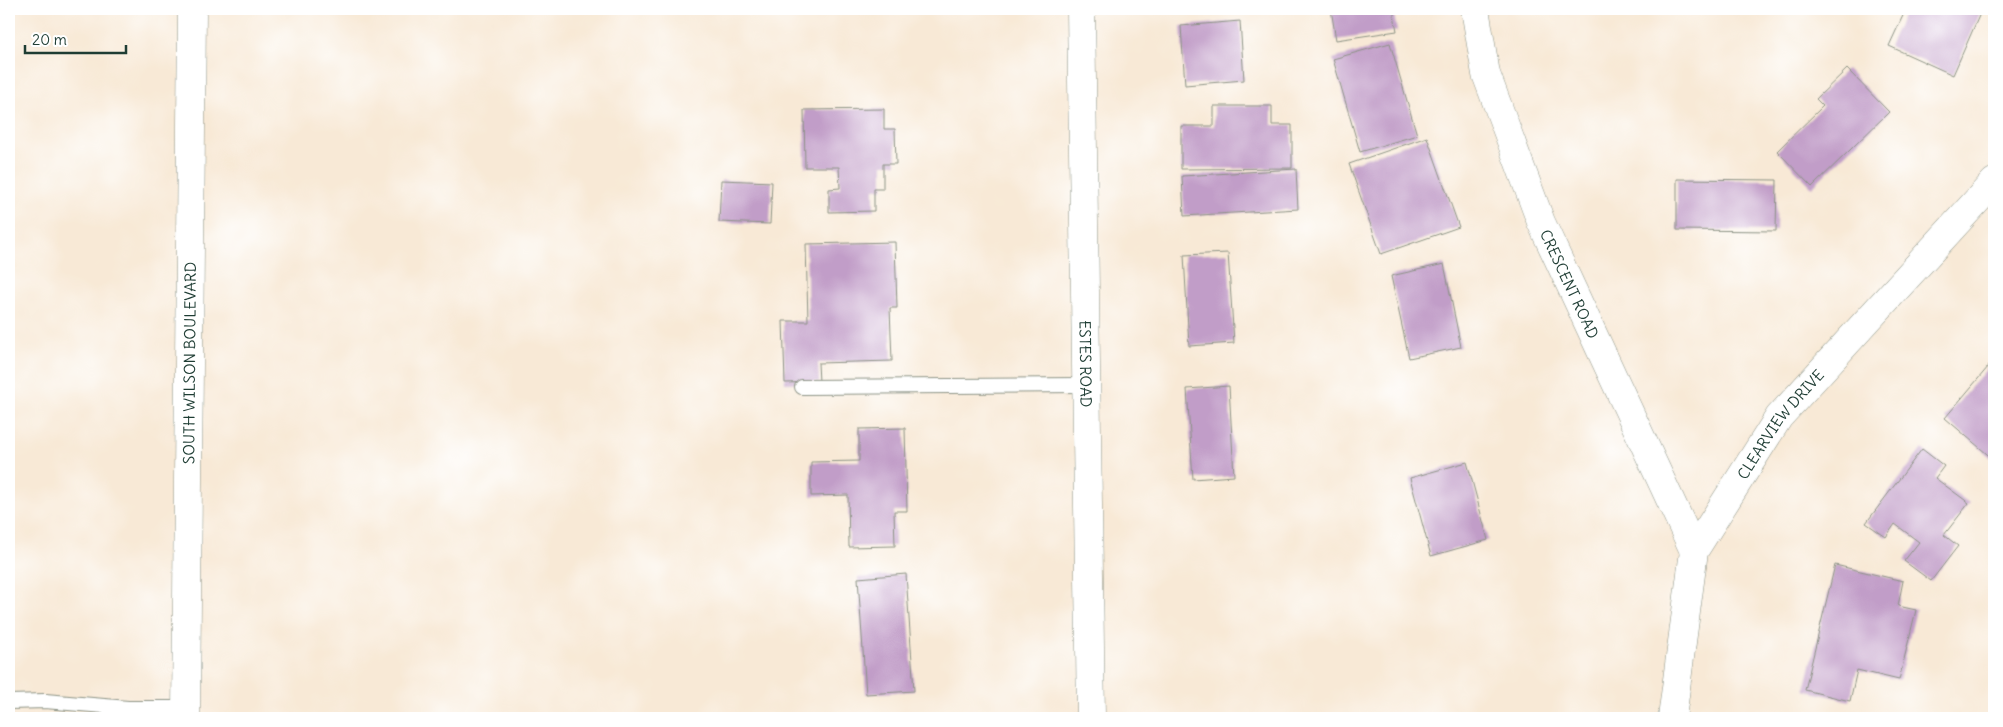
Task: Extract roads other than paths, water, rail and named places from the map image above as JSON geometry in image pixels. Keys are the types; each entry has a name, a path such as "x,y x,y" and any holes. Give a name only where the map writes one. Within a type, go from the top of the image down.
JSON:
{"street":[{"name":"SOUTH WILSON BOULEVARD","path":"186,713 192,9"},
{"name":"ESTES ROAD","path":"1081,9 1091,718"},
{"name":"CRESCENT ROAD","path":"1475,9 1486,74 1541,222 1694,551"},
{"name":"CLEARVIEW DRIVE","path":"1672,718 1694,551 1779,417 1994,182"}],"lane":[{"path":"802,387 1085,385"},
{"path":"9,702 45,701 186,713"}]}
